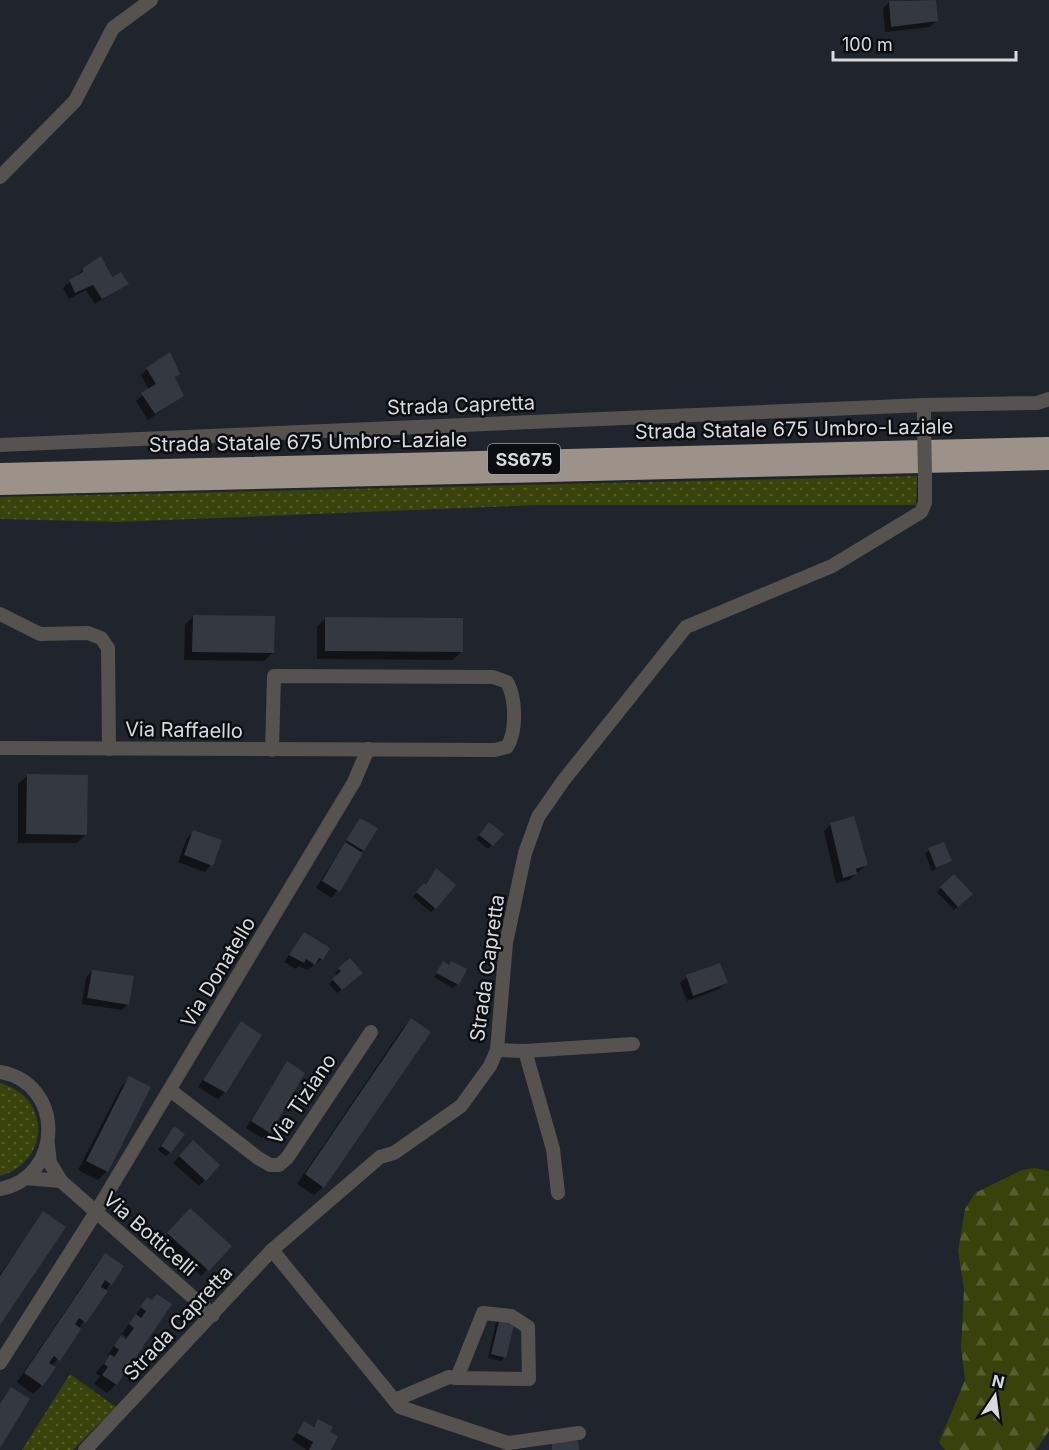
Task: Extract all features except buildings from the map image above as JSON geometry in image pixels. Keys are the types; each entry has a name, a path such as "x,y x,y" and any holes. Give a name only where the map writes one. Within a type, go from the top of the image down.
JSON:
{"highway":[{"name":"Strada Statale 675 Umbro-Laziale","path":"0,472 1049,446"},
{"name":"Strada Statale 675 Umbro-Laziale","path":"0,486 1049,461"}],"street":[{"path":"0,177 75,101 113,28 151,0"},
{"name":"Strada Capretta","path":"0,445 924,405 1037,403 1049,399"},
{"name":"Strada Capretta","path":"85,1450 272,1250 380,1156 394,1152 462,1106 490,1066 497,1050 506,944 525,853 538,818 552,796 686,627 832,566 921,512 925,503 924,405"},
{"path":"0,614 40,634 88,633 101,638 108,648 109,748"},
{"name":"Via Raffaello","path":"0,748 272,750 495,750 507,747 513,738 512,692 507,682 493,677 274,676 272,750"},
{"name":"Via Donatello","path":"0,1363 170,1090 354,782 368,749"},
{"name":"Via Tiziano","path":"170,1090 258,1158 270,1165 279,1165 287,1158 371,1032"},
{"path":"497,1050 525,1051 633,1044"},
{"path":"525,1051 553,1149 558,1193"},
{"name":"Via Botticelli","path":"2,1071 24,1082 39,1096 47,1114 50,1163 61,1182 213,1315"},
{"path":"0,1189 26,1178 40,1163 48,1144"},
{"path":"26,1178 61,1182"},
{"path":"272,1250 400,1407 508,1443 579,1433"},
{"path":"395,1400 449,1377 457,1378 529,1379 528,1327 511,1316 483,1313 457,1378"}],"green space":[{"path":"917,476 916,505 538,505 118,522 0,519 0,497"},
{"path":"0,1083 17,1090 29,1101 36,1115 38,1129 36,1144 29,1157 17,1168 0,1176"},
{"path":"1035,1168 1049,1171 1049,1431 1036,1450 945,1450 939,1442 965,1380 961,1347 964,1289 958,1251 965,1209 975,1193 1022,1170"},
{"path":"70,1374 116,1407 73,1450 22,1450"}]}
